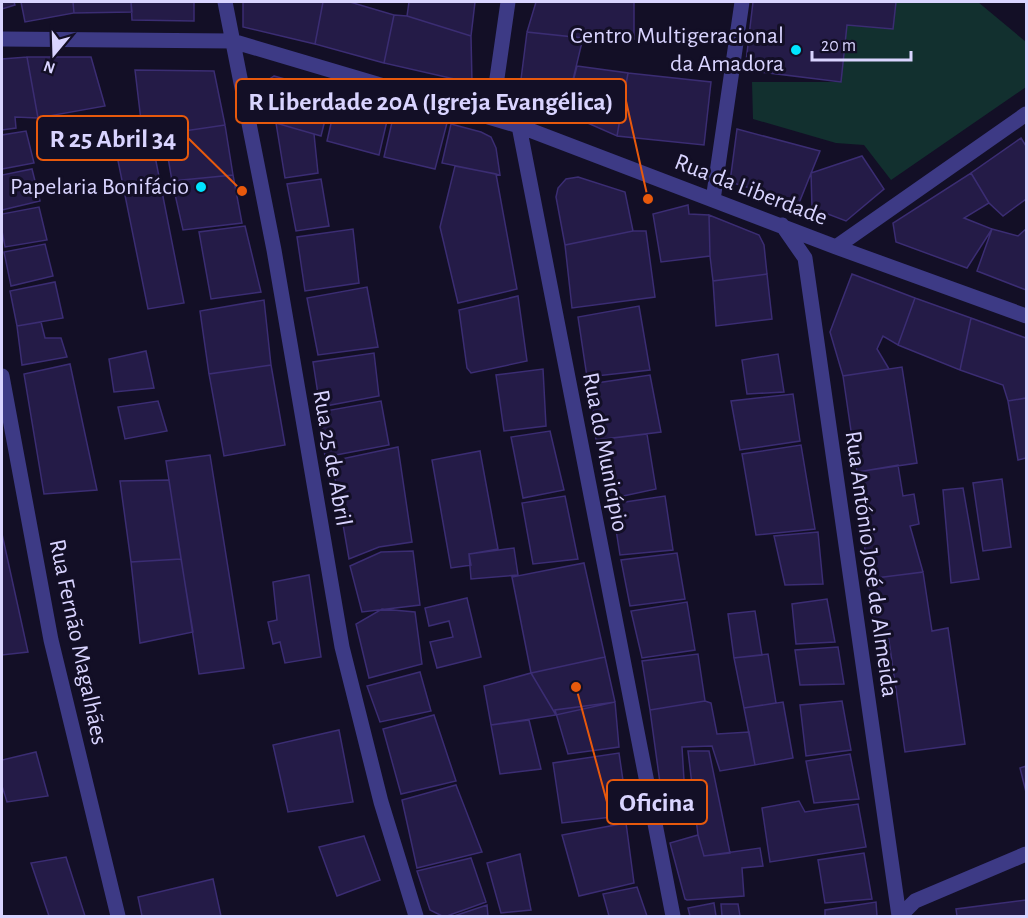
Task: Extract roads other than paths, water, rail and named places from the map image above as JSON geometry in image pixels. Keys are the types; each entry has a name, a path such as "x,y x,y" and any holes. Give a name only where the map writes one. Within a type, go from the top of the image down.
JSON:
{"street":[{"name":"Rua 25 de Abril","path":"225,2 274,250 342,647 381,802 416,916"},
{"name":"Rua do Município","path":"508,2 495,92 519,126 673,916"},
{"path":"713,200 742,2"},
{"name":"Rua da Liberdade","path":"2,39 232,41 519,126 836,247 1026,316"},
{"path":"836,247 1026,114"},
{"name":"Rua António José de Almeida","path":"782,225 805,258 899,916"},
{"name":"Rua Fernão Magalhães","path":"2,376 51,640 118,916"},
{"path":"899,916 915,901 1026,854"}],"place":[{"name":"Centro Multigeracional da Amadora","path":"796,50"},
{"name":"Papelaria Bonifácio","path":"201,187"},
{"name":"R 25 Abril 34","path":"242,191"},
{"name":"R Liberdade 20A (Igreja Evangélica)","path":"648,199"},
{"name":"Oficina","path":"576,687"}]}
